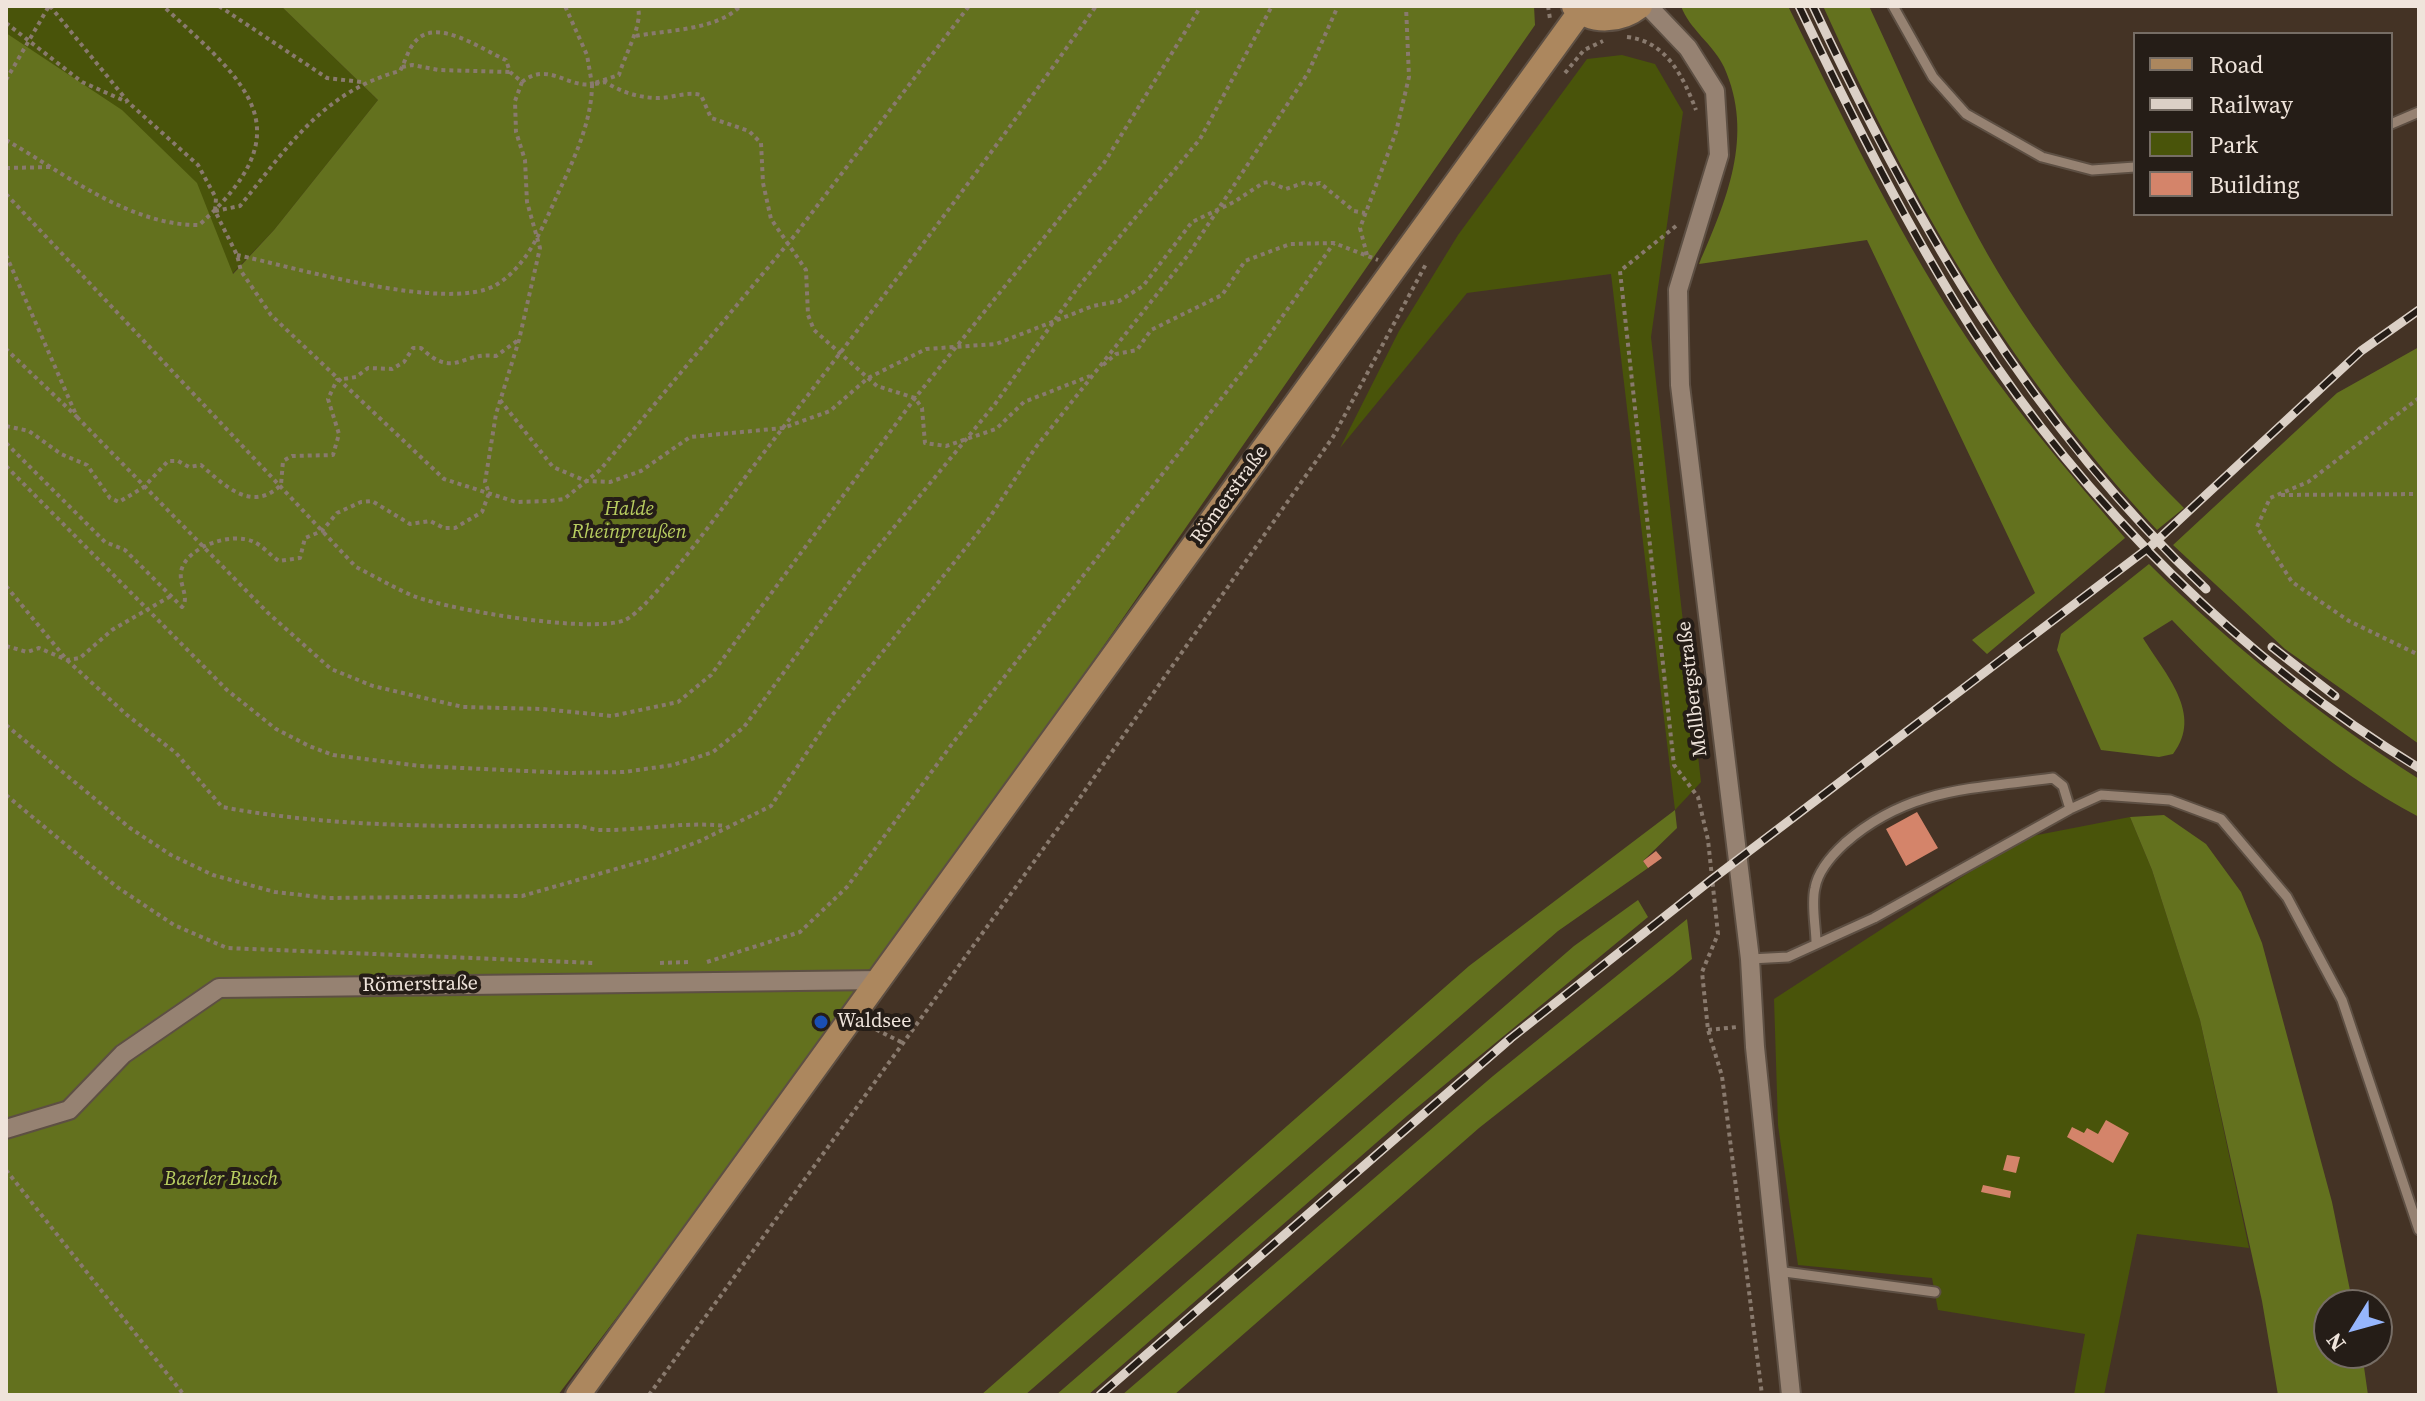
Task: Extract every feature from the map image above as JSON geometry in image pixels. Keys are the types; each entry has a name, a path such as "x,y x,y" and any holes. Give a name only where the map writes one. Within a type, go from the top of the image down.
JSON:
{"main road":[{"path":"1577,9 1606,19 1620,17 1640,6"},
{"name":"Römerstraße","path":"578,1395 881,980 1577,9"}],"street":[{"name":"Mollbergstraße","path":"1648,6 1688,48 1715,91 1719,155 1678,290 1680,385 1750,959 1753,1025 1791,1395"},
{"name":"Römerstraße","path":"6,1129 69,1110 123,1054 219,988 881,980"}],"lane":[{"path":"1893,6 1933,77 1966,114 2042,157 2092,170 2133,167"},
{"path":"2393,123 2419,112"},
{"path":"1816,943 1815,887 1833,854 1858,832 1896,809 1932,794 2053,778 2063,786 2070,809"},
{"path":"1750,959 1788,957 1874,918 2070,809 2101,795 2170,800 2221,819 2287,897 2342,1000 2419,1230"},
{"path":"1777,1271 1935,1292"}],"path":[{"path":"6,80 50,6 129,103 198,165 216,198 215,211 237,255 241,271 271,315 444,479 516,502 550,501 564,499 586,481 643,421 788,244 969,6"},
{"path":"6,140 155,220 199,225 246,176 258,145 251,98 204,44 163,6"},
{"path":"219,6 327,78 361,82"},
{"path":"237,255 358,282 450,295 479,293 497,284 537,240 592,102 594,84 587,55 565,6"},
{"path":"594,84 619,75 626,48 636,36 641,14 637,6"},
{"path":"636,36 711,22 731,16 740,6"},
{"path":"6,194 356,567 418,597 549,623 583,626 625,620 654,594 839,355 1011,128 1096,6"},
{"path":"6,349 77,417 201,548 331,669 373,686 463,707 543,709 612,716 678,702 711,675 915,398 1104,163 1201,6"},
{"path":"6,466 227,690 276,729 333,755 420,766 569,773 624,772 673,765 713,752 744,727 854,576 970,435 1054,321 1200,139 1272,6"},
{"path":"6,725 130,828 171,855 213,875 275,892 328,898 522,896 654,858 771,806 830,718 988,520 1036,447 1221,207 1308,73 1338,6"},
{"path":"1367,255 1360,228 1396,132 1409,77 1406,6"},
{"path":"6,23 82,82 129,103"},
{"path":"402,67 414,42 428,32 444,32 506,60 510,72 522,82"},
{"path":"1650,41 1680,74 1696,110 1698,124"},
{"path":"1556,84 1584,50"},
{"path":"215,211 240,206 296,134 361,82 412,65 439,70 510,72"},
{"path":"6,443 105,542 125,550 171,596 177,606 186,605 181,574 186,559 201,548 243,540 254,542 279,561 300,558 305,538 322,531 337,513 361,502 372,501 410,524 430,521 455,528 482,512 489,493 485,482 500,400 519,340 532,277 538,267 537,240 527,202 525,160 516,132 515,101 522,82 530,76 549,73 584,85 605,82 626,95 654,99 693,93 706,100 711,118 749,131 761,143 764,153 763,183 771,219 806,270 808,315 814,330 877,386 915,398 922,408 925,443 946,446 970,435 996,429 1024,402 1094,374 1116,354 1137,350 1151,330 1222,295 1245,261 1290,244 1334,243 1394,267"},
{"path":"6,168 53,167"},
{"path":"500,400 553,467 586,481 610,482 641,471 690,437 783,428 830,411 868,378 926,349 996,344 1054,321 1119,301 1143,286 1192,222 1263,183 1269,182 1286,189 1306,182 1313,185 1320,183 1345,205 1365,213"},
{"path":"1680,216 1675,228 1620,271 1674,765 1698,797 1708,840 1718,934 1702,972 1708,1030 1722,1076 1762,1395"},
{"path":"654,963 709,962 800,932 847,887 952,744 1256,354 1334,243"},
{"path":"6,255 77,417"},
{"path":"649,1395 1333,437 1431,255"},
{"path":"337,380 356,377 368,368 392,369 404,362 413,348 421,348 437,362 450,365 484,354 496,356 519,340"},
{"path":"6,426 29,431 61,454 87,465 110,498 119,502 144,487 168,461 178,461 189,467 201,465 243,496 270,496 281,485 283,461 292,456 333,455 339,434 328,399 337,380"},
{"path":"2419,398 2308,482 2276,495 2262,509 2257,527 2292,582 2349,621 2419,655"},
{"path":"2276,495 2419,494"},
{"path":"6,586 67,660 127,715 176,753 222,807 337,823 514,828 579,825 597,830 693,822 728,826"},
{"path":"6,646 27,652 39,648 67,660 80,658 112,630 171,596"},
{"path":"6,795 117,887 174,925 227,948 595,963"},
{"path":"851,1018 903,1043"},
{"path":"1708,1030 1753,1025"},
{"path":"6,1170 184,1395"}],"green space":[{"path":"6,6 281,6 378,100 274,230 232,274 221,252 6,33"},
{"name":"Halde Rheinpreußen","path":"281,6 1534,6 1535,25 861,995 558,1395 6,1395 6,33 122,110 197,183 233,274 274,230 378,100"},
{"path":"1681,6 1788,6 1889,207 1957,323 2016,407 2125,538 1987,654 1972,640 2035,593 1867,240 1699,264 1727,192 1737,143 1737,118 1724,67"},
{"path":"1823,6 1869,6 1949,180 1998,272 2072,380 2127,448 2184,508 2157,530 2054,408 1968,282 1892,149"},
{"path":"1622,55 1655,64 1683,112 1651,337 1701,782 1675,810 1611,274 1467,293 1340,448 1399,331 1458,235 1587,59"},
{"path":"2419,347 2419,744 2285,649 2173,545 2337,393"},
{"path":"2149,564 2278,679 2347,731 2419,779 2419,817 2352,777 2288,728 2227,675 2172,620 2143,638 2178,694 2183,709 2182,739 2173,754 2159,757 2101,750 2057,650 2061,634"},
{"path":"1675,810 1677,828 1643,861 1648,868 1558,931 1025,1395 981,1395 1469,966"},
{"path":"2164,815 2206,844 2241,892 2262,943 2332,1202 2350,1289 2313,1289 2313,1369 2364,1369 2368,1395 2278,1395 2262,1301 2200,1020 2152,870 2130,817"},
{"path":"2130,817 2152,870 2200,1020 2249,1248 2137,1234 2104,1395 2074,1395 2085,1334 1938,1310 1932,1278 1798,1265 1778,1125 1774,999 2022,838"},
{"path":"1638,900 1648,917 1408,1115 1088,1395 1056,1395 1574,946"},
{"path":"1687,919 1692,959 1479,1128 1174,1395 1122,1395 1493,1076"}],"building":[{"path":"1917,812 1938,848 1906,866 1886,829"},
{"path":"1656,851 1662,858 1648,868 1643,861"},
{"path":"2106,1120 2129,1133 2113,1163 2067,1137 2072,1127 2084,1133 2087,1128 2098,1134"},
{"path":"2007,1155 2020,1157 2016,1173 2003,1170"},
{"path":"1983,1185 2011,1191 2010,1198 1981,1192"}],"railway":[{"path":"1799,6 1925,252 1973,331 2065,458 2172,574 2230,628 2290,679 2419,768"},
{"path":"1813,6 1893,166 1981,317 2084,458 2142,524 2206,589"},
{"path":"1100,1395 1511,1038 1711,880 2151,546 2361,351 2419,310"},
{"path":"2272,647 2335,696"}],"place":[{"name":"Waldsee","path":"821,1022"}],"park label":[{"name":"Baerler Busch","path":"221,1180"}]}
